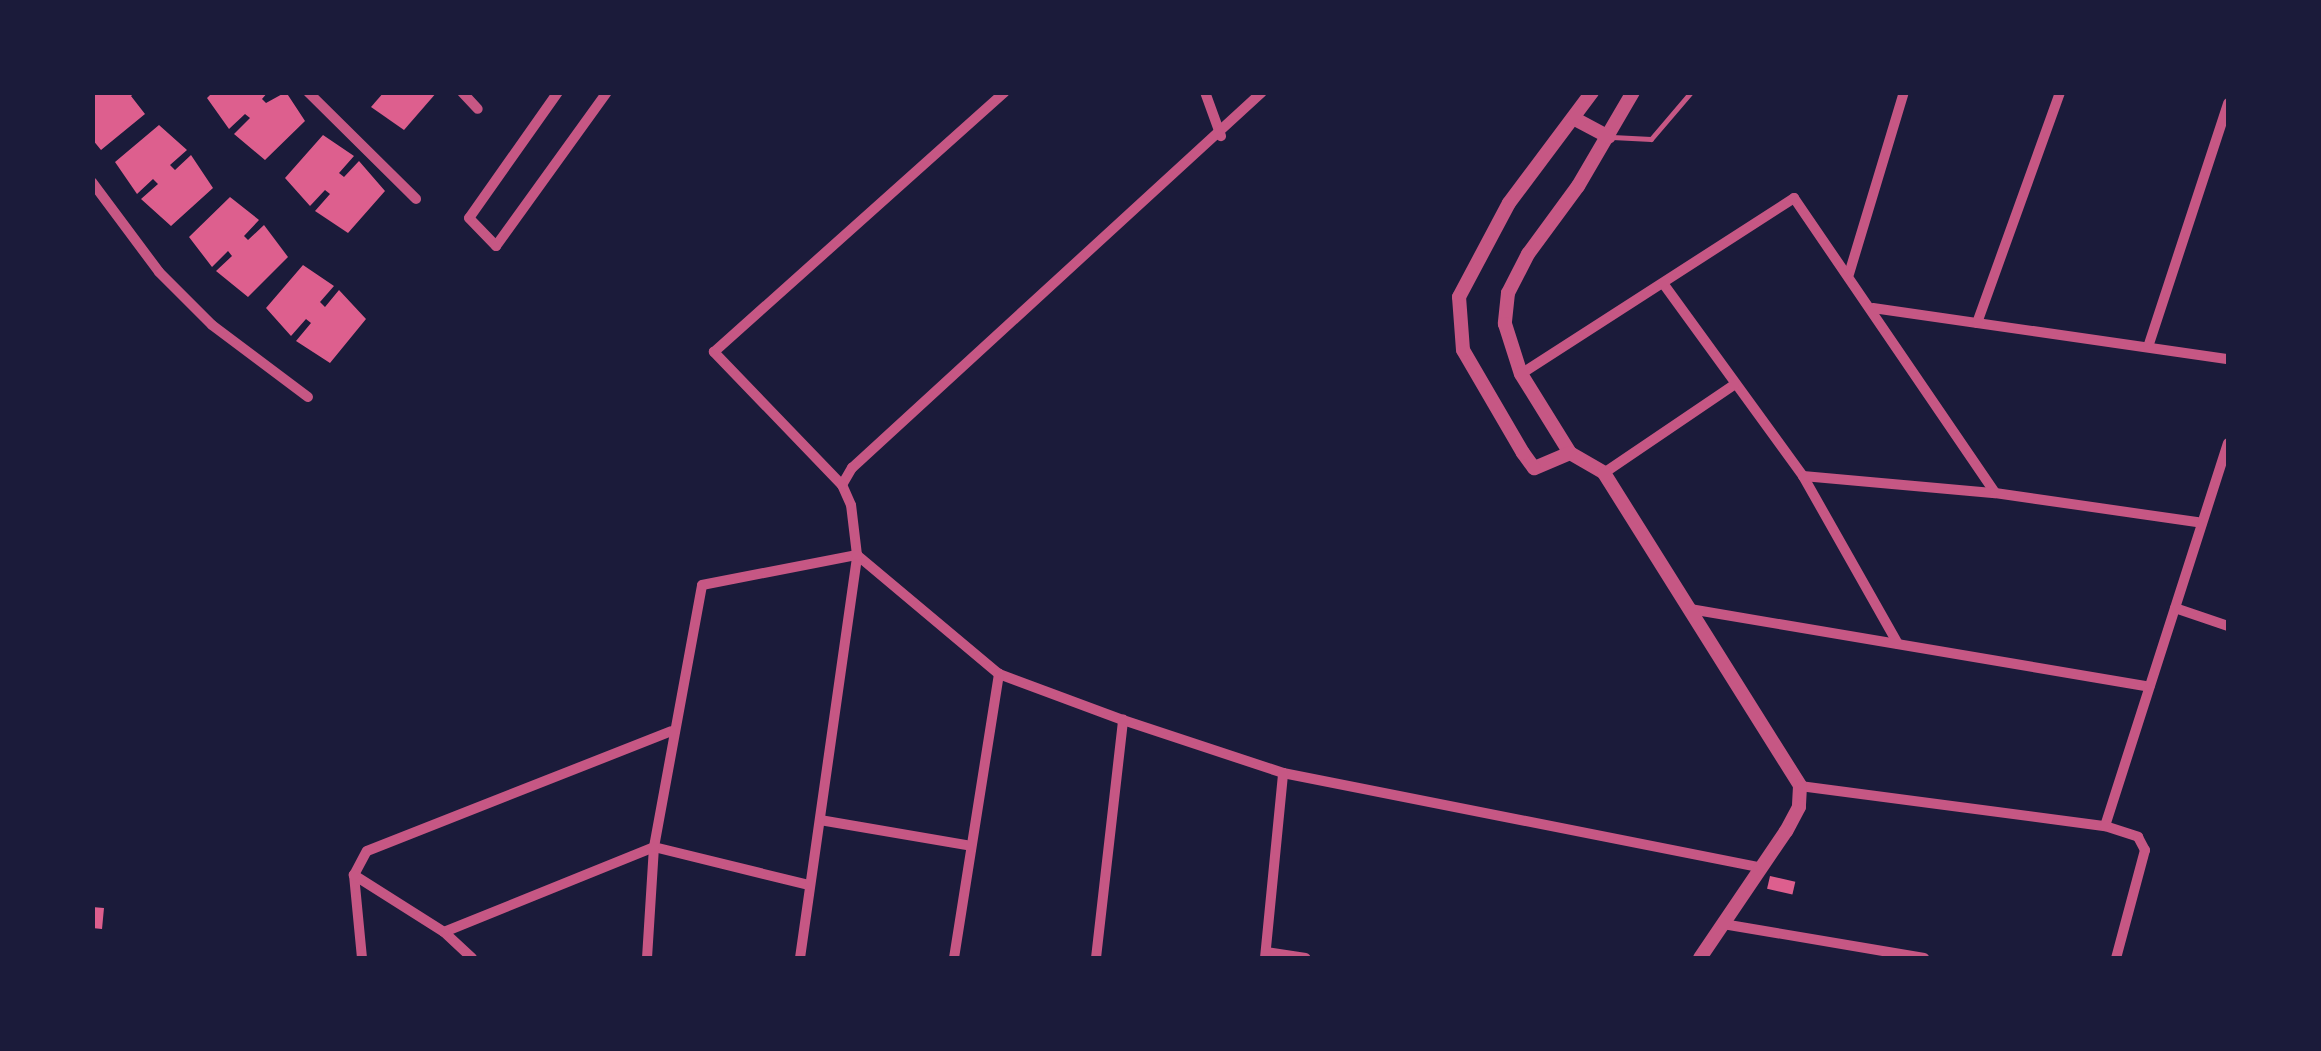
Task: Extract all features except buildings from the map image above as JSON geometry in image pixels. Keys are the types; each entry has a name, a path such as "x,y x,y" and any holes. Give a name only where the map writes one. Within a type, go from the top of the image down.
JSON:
{"street":[{"path":"308,92 416,199"},
{"path":"462,92 478,109"},
{"path":"558,92 469,218 496,246 607,92"},
{"path":"800,958 857,554 842,485 714,352 1005,92"},
{"path":"1205,92 1222,136"},
{"path":"842,485 852,468 1222,136 1262,92"},
{"path":"1570,452 1534,468 1523,454 1463,350 1460,297 1509,204 1592,92"},
{"path":"1633,92 1508,293 1505,324 1521,374 1570,452 1604,474 1800,786 1799,807 1700,958"},
{"path":"1849,274 1904,92"},
{"path":"1977,324 2060,92"},
{"path":"2148,348 2228,103"},
{"path":"1575,119 1609,136"},
{"path":"92,182 158,272 212,325 308,397"},
{"path":"1521,374 1664,286 1794,198 1873,308 1995,493"},
{"path":"1664,286 1803,476 1898,644"},
{"path":"1873,308 2228,359"},
{"path":"1604,474 1734,385"},
{"path":"2105,826 2228,443"},
{"path":"1803,476 1995,493 2202,524"},
{"path":"857,554 999,674 1123,720 1284,774 1759,866"},
{"path":"648,958 654,847 671,731 702,585 857,554"},
{"path":"2175,608 2228,626"},
{"path":"1690,610 2149,687"},
{"path":"954,958 968,845 999,674"},
{"path":"1096,958 1123,720"},
{"path":"362,958 354,875 367,852 671,731"},
{"path":"1284,774 1265,955 1306,958"},
{"path":"1800,786 2105,826 2138,837 2145,850 2116,958"},
{"path":"820,820 968,845"},
{"path":"444,932 654,847 809,885"},
{"path":"354,875 444,932 472,958"},
{"path":"1723,924 1924,958"}],"lane":[{"path":"1609,136 1652,139 1692,92"}]}
